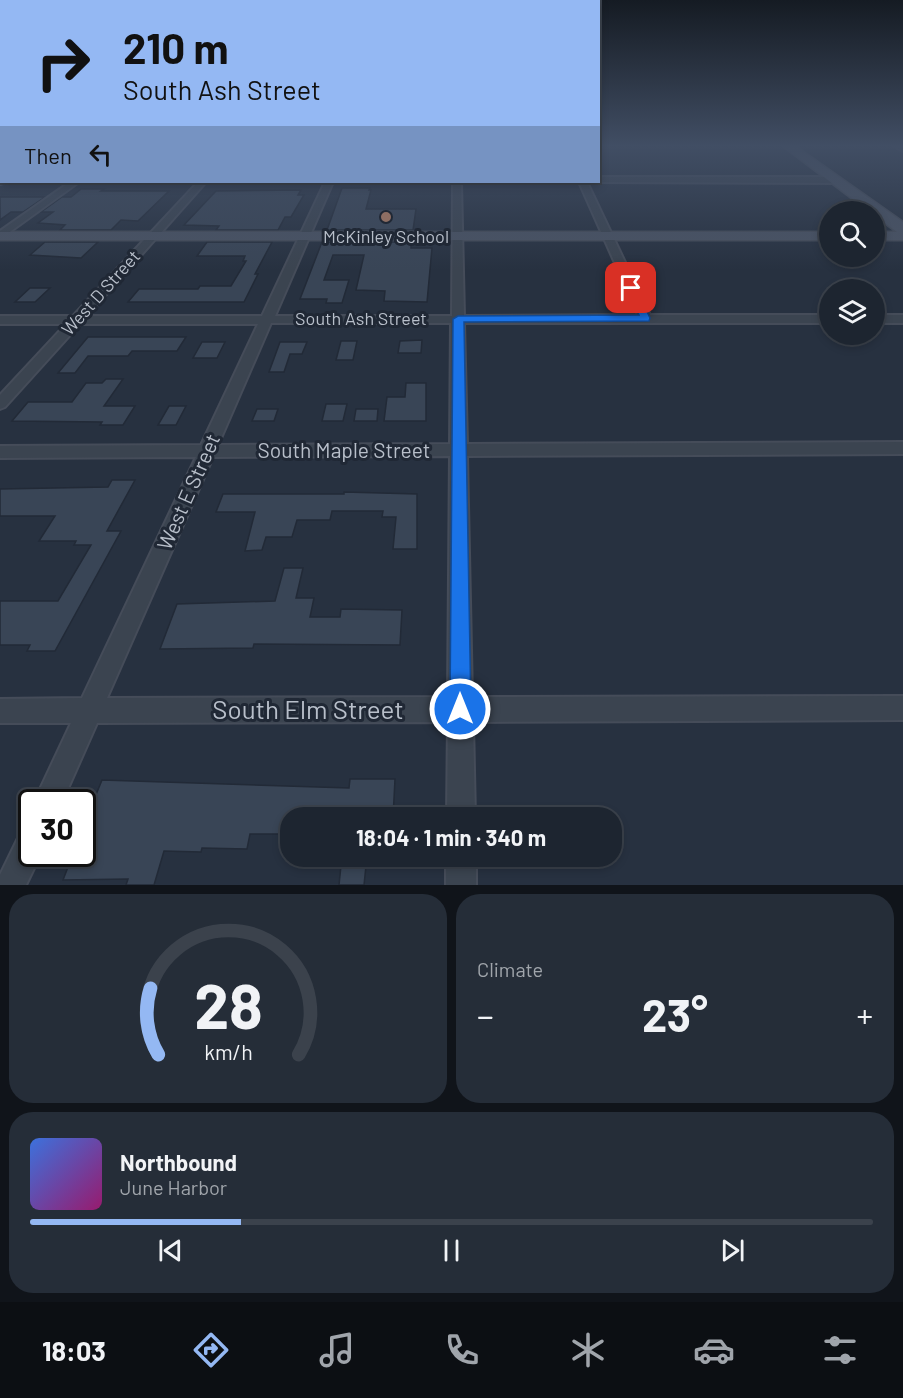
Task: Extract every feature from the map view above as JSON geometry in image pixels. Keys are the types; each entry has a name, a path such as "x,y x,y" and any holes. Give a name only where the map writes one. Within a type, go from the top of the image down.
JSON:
{"main road":[{"path":"845,187 903,229"},
{"path":"0,236 819,236"},
{"path":"885,236 903,236"}],"street":[{"path":"0,236 68,187"},
{"name":"West D Street","path":"0,404 197,187"},
{"name":"West E Street","path":"54,789 327,187"},
{"path":"457,187 461,807"},
{"path":"586,187 645,318"},
{"name":"South Ash Street","path":"0,320 819,319"},
{"path":"885,319 903,319"},
{"name":"South Maple Street","path":"0,452 903,448"},
{"name":"South Elm Street","path":"0,711 903,708"},
{"path":"11,885 19,867"},
{"path":"461,867 461,885"}],"building":[{"path":"342,188 370,188 366,209 416,209 413,230 327,230"},
{"path":"81,189 169,191 138,221 121,220 111,230 60,230 65,225 38,223 53,212 41,212 62,197 71,197"},
{"path":"301,190 298,195 304,195 291,217 285,217 278,230 216,230 219,226 184,225 216,191"},
{"path":"0,197 45,197 23,212 11,212 0,220"},
{"path":"45,242 98,242 81,258 30,255"},
{"path":"207,242 272,242 255,274 258,274 244,302 128,302 139,289 198,289 200,286 231,286 246,261 243,261 245,256 197,256"},
{"path":"322,242 411,242 411,248 432,248 427,302 384,301 385,291 356,290 364,255 333,255 324,280 349,280 342,303 326,303 327,299 300,299"},
{"path":"30,288 50,288 35,302 15,302"},
{"path":"88,337 186,337 177,351 132,351 128,356 88,356 75,373 58,373"},
{"path":"422,340 421,353 398,353 400,341"},
{"path":"341,341 357,341 353,360 336,360"},
{"path":"202,342 225,342 217,358 193,358"},
{"path":"280,342 307,342 302,354 290,354 284,372 269,372"},
{"path":"106,379 123,379 104,406 135,406 123,425 100,425 102,422 12,421 28,402 72,402 86,383 102,383"},
{"path":"406,383 426,383 426,421 384,421 387,397 405,397"},
{"path":"326,404 347,404 343,421 322,421"},
{"path":"169,406 186,406 176,425 158,425"},
{"path":"257,409 278,409 274,421 252,421"},
{"path":"356,409 378,409 377,421 354,421"},
{"path":"112,480 135,480 107,531 121,531 55,651 27,651 30,645 0,645 0,601 58,601 91,545 74,545 76,541 39,541 55,516 0,516 0,489 108,487"},
{"path":"344,492 417,494 417,549 393,549 396,517 382,517 383,511 332,511 330,520 297,520 292,537 266,537 262,550 245,551 255,512 216,512 223,494 344,494"},
{"path":"284,568 303,568 296,598 314,598 310,617 340,617 341,609 402,610 400,645 254,644 253,648 160,649 177,604 275,601"},
{"path":"350,779 395,779 394,807 280,807 280,834 250,834 247,849 202,848 201,852 164,851 154,885 126,885 128,879 63,880 68,867 96,867 96,795 102,780 349,788"},
{"path":"341,867 366,867 364,885 339,885"}],"place":[{"name":"McKinley School","path":"386,217"}],"route":[{"path":"460,709 458,319 645,318 631,288"}]}
